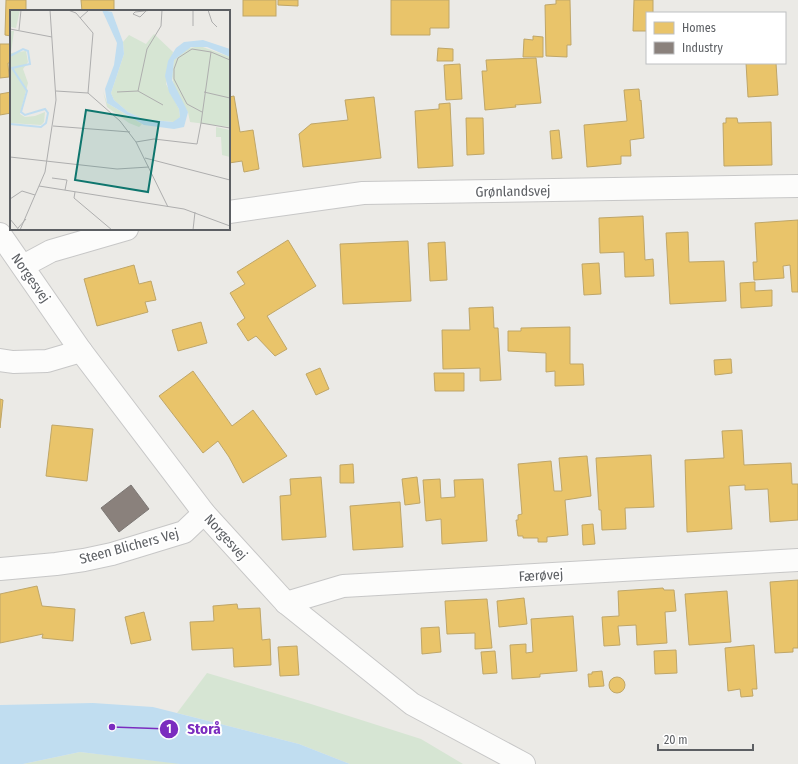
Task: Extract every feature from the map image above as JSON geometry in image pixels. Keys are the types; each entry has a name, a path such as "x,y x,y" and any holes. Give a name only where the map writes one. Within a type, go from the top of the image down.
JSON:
{"street":[{"name":"Grønlandsvej","path":"230,212 363,193 798,186"},
{"path":"23,266 51,251 124,230"},
{"name":"Norgesvej","path":"0,234 81,351 204,513 286,603 412,704 524,764"},
{"path":"0,360 13,362 47,361 81,351"},
{"name":"Steen Blichers Vej","path":"0,569 56,564 112,554 184,532 204,513"},
{"name":"Færøvej","path":"286,603 344,586 798,560"}],"green space":[{"path":"207,673 421,739 463,764 350,764 299,744 177,713"},
{"path":"80,752 177,763 180,764 23,764"}],"water":[{"path":"93,703 153,707 299,744 350,764 180,764 80,752 23,764 0,764 0,705"}],"building: Homes":[{"path":"6,0 26,0 26,10 10,10 10,36 5,35"},
{"path":"81,0 114,0 114,10 82,10"},
{"path":"243,0 276,0 276,16 243,16"},
{"path":"278,0 298,0 298,6 278,5"},
{"path":"391,0 449,0 449,28 430,28 430,35 391,35"},
{"path":"556,0 570,0 571,45 567,45 567,57 546,56 545,5 556,4"},
{"path":"634,0 653,0 653,12 646,12 646,31 633,31"},
{"path":"533,36 543,37 543,57 523,57 524,39 533,40"},
{"path":"0,44 10,44 10,63 8,63 9,77 0,78"},
{"path":"438,48 453,49 453,61 437,61"},
{"path":"536,58 541,103 515,105 516,107 485,110 482,71 487,71 486,60"},
{"path":"460,64 462,99 446,100 444,65"},
{"path":"746,64 776,64 778,95 748,97"},
{"path":"639,89 644,138 630,140 631,156 621,156 621,164 587,167 584,125 627,121 624,90"},
{"path":"10,92 10,113 0,115 0,94"},
{"path":"234,96 240,132 253,130 259,169 244,172 242,161 230,163 230,97"},
{"path":"374,97 381,158 303,167 299,134 311,124 348,120 345,100"},
{"path":"450,103 453,166 418,168 415,111 439,109 439,104"},
{"path":"466,118 483,118 484,154 467,155"},
{"path":"726,118 737,118 738,123 771,122 772,165 724,166 723,123 726,123"},
{"path":"559,130 562,158 552,159 550,131"},
{"path":"643,216 645,260 653,259 654,276 625,277 624,252 600,253 599,218"},
{"path":"798,220 798,292 792,292 790,265 783,266 784,278 754,280 753,262 757,262 755,223"},
{"path":"688,232 689,262 724,261 726,301 670,304 666,233"},
{"path":"288,240 316,286 267,316 287,349 275,356 256,336 248,341 237,324 245,318 230,293 245,284 237,272"},
{"path":"408,241 411,301 343,304 340,244"},
{"path":"445,242 447,280 430,281 428,243"},
{"path":"599,263 601,294 584,295 582,264"},
{"path":"134,265 139,284 151,281 156,300 145,302 148,312 97,326 84,279"},
{"path":"755,282 755,291 772,290 772,306 741,308 740,283"},
{"path":"493,307 494,328 498,328 501,380 480,381 480,368 443,369 442,330 470,330 469,308"},
{"path":"201,322 207,343 178,351 172,330"},
{"path":"570,327 570,364 583,364 584,385 555,386 555,371 546,372 546,353 508,351 508,331 521,331 521,328"},
{"path":"731,359 732,373 715,375 714,360"},
{"path":"320,368 329,389 316,395 306,374"},
{"path":"193,371 232,426 253,410 287,456 243,483 229,457 218,441 203,453 159,396"},
{"path":"434,373 464,373 464,391 435,391"},
{"path":"0,399 3,400 0,428"},
{"path":"52,425 93,429 87,481 46,476"},
{"path":"742,430 744,465 791,463 792,484 798,484 798,520 770,522 768,489 745,490 745,485 729,486 732,529 687,532 685,460 724,458 722,431"},
{"path":"651,455 654,507 625,508 626,529 602,530 601,510 599,510 596,458"},
{"path":"587,456 591,496 565,500 568,535 547,537 547,542 538,542 538,538 523,538 523,536 518,536 516,520 518,520 518,515 522,514 518,464 551,461 554,491 562,491 559,458"},
{"path":"353,464 354,483 340,483 340,465"},
{"path":"321,477 326,537 282,540 280,496 291,495 290,479"},
{"path":"417,477 420,503 405,505 402,479"},
{"path":"440,479 441,498 455,497 454,480 483,479 487,541 442,544 441,519 426,521 423,480"},
{"path":"400,502 403,547 353,550 350,506"},
{"path":"593,524 595,544 583,545 582,525"},
{"path":"798,580 798,648 793,648 793,652 775,653 770,582"},
{"path":"37,586 42,606 75,609 73,641 42,638 43,634 0,643 0,594"},
{"path":"663,588 664,590 674,590 676,611 665,612 667,643 637,645 636,625 618,626 620,645 604,646 602,617 619,616 618,591"},
{"path":"727,591 731,642 689,645 685,594"},
{"path":"524,598 527,624 499,627 497,601"},
{"path":"487,599 492,648 475,649 475,633 447,634 445,601"},
{"path":"237,604 238,609 260,608 262,640 270,639 271,665 234,667 233,648 192,650 190,622 214,621 213,606"},
{"path":"144,612 151,640 131,644 125,617"},
{"path":"573,616 577,671 540,674 540,677 512,679 510,645 526,644 526,653 533,652 531,619"},
{"path":"439,627 441,652 422,654 421,628"},
{"path":"754,645 757,689 752,689 753,696 741,697 740,689 728,691 725,648"},
{"path":"297,646 299,675 280,676 278,647"},
{"path":"676,650 677,673 655,674 654,651"},
{"path":"495,651 497,673 483,674 481,652"},
{"path":"602,671 604,686 589,687 588,674"},
{"path":"614,677 620,677 625,682 623,691 620,693 614,693 609,688 609,682"}],"building: Industry":[{"path":"131,485 149,509 119,532 101,508"}],"place":[{"name":"Storå","path":"112,727"}]}
